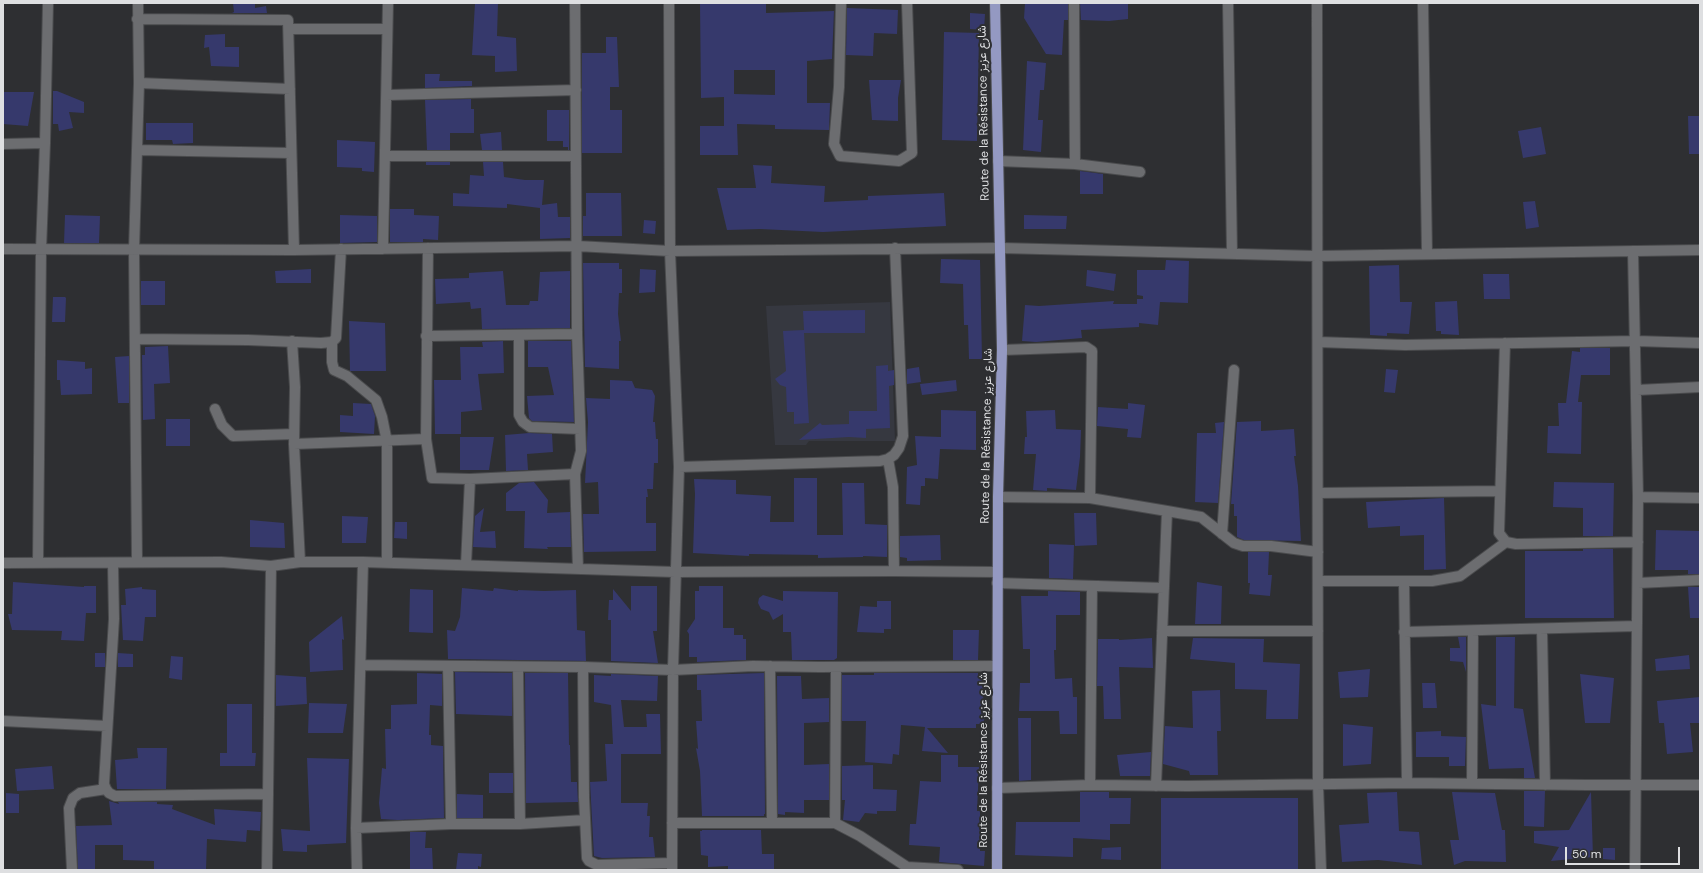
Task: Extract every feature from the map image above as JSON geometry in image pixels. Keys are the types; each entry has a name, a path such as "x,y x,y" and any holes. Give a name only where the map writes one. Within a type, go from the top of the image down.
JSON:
{"main road":[{"name":"Route de la Résistance شارع عزيز","path":"995,3 1002,350 997,572 997,870"}],"street":[{"path":"38,563 41,250 48,3"},
{"path":"136,562 134,250 139,83 138,3"},
{"path":"383,249 388,3"},
{"path":"575,3 578,334 581,451 575,474 578,569"},
{"path":"583,667 585,820 588,858 593,863 597,864 672,867 672,670 679,467 670,252 669,3"},
{"path":"841,3 839,87 834,144 840,156 899,161 912,153 907,3"},
{"path":"1074,3 1075,164"},
{"path":"1228,3 1232,254"},
{"path":"1317,3 1318,784 1321,870"},
{"path":"1423,3 1427,254"},
{"path":"138,19 288,20 294,250"},
{"path":"288,30 387,28"},
{"path":"139,83 290,89"},
{"path":"387,95 576,90"},
{"path":"3,144 45,143"},
{"path":"137,150 291,153"},
{"path":"386,156 576,156"},
{"path":"998,161 1075,164 1140,172"},
{"path":"3,249 294,250 577,246 670,252 895,248 1001,248 1317,256 1700,250"},
{"path":"428,248 426,439 432,478 470,479 575,474"},
{"path":"679,467 873,462 888,459 894,455 899,448 903,436 895,248"},
{"path":"135,339 332,342 336,338 341,249"},
{"path":"1633,251 1638,497 1634,870"},
{"path":"426,336 578,334"},
{"path":"519,335 519,415 523,422 530,427 580,429"},
{"path":"292,341 295,387 294,439 300,562"},
{"path":"1318,342 1405,345 1636,341 1700,342"},
{"path":"332,342 332,362 334,370 347,376 376,400 382,417 387,442 386,562"},
{"path":"1504,343 1499,533 1506,542 1516,544 1638,542"},
{"path":"1002,350 1086,347 1092,351 1090,498"},
{"path":"1222,534 1234,370"},
{"path":"1637,390 1700,387"},
{"path":"215,409 222,425 233,436 387,442 426,439"},
{"path":"888,459 893,487 894,571"},
{"path":"466,565 470,479"},
{"path":"1318,493 1500,491"},
{"path":"998,497 1090,498 1167,510 1201,517 1227,540 1242,546 1271,546 1318,552"},
{"path":"1638,497 1700,498"},
{"path":"1156,786 1167,510"},
{"path":"1318,581 1432,581 1460,576 1506,542"},
{"path":"3,563 112,564 136,562 221,562 271,566 300,562 386,562 675,572 997,572"},
{"path":"356,870 363,562"},
{"path":"112,564 114,620 104,784 106,789 114,796 267,794"},
{"path":"267,870 271,566"},
{"path":"1638,582 1700,580"},
{"path":"1404,581 1407,782"},
{"path":"997,583 1164,588"},
{"path":"1090,785 1092,586"},
{"path":"1404,632 1637,626"},
{"path":"1542,629 1545,785"},
{"path":"1162,631 1318,631"},
{"path":"1472,783 1473,631"},
{"path":"361,665 583,667 672,670 770,666 997,666"},
{"path":"448,666 451,824"},
{"path":"770,666 772,823"},
{"path":"518,667 520,824"},
{"path":"836,667 836,823"},
{"path":"3,721 107,726"},
{"path":"997,788 1090,785 1156,786 1407,782 1545,785 1700,785"},
{"path":"72,870 69,808 73,798 80,793 106,789"},
{"path":"356,828 451,824 520,824 585,820"},
{"path":"672,823 836,823 860,836 907,867 958,870"}],"shaded area":[{"path":"890,302 895,441 809,441 806,445 775,445 766,306"}],"building":[{"path":"233,3 255,3 255,8 266,6 267,13 232,13 234,12"},
{"path":"475,3 498,3 497,36 516,38 517,71 495,72 495,56 472,55"},
{"path":"700,3 766,3 766,13 834,11 832,59 807,61 807,103 830,103 829,130 775,129 775,125 737,124 738,155 700,155 700,126 724,126 724,97 701,98","holes":["734,70 775,70 775,95 734,94"]},
{"path":"1025,3 1068,3 1068,20 1064,20 1062,55 1046,54 1024,18"},
{"path":"1080,3 1128,3 1128,19 1109,21 1081,20"},
{"path":"847,8 898,10 897,34 874,33 873,56 846,55"},
{"path":"970,13 985,14 984,30 970,29"},
{"path":"944,32 979,33 977,141 942,140"},
{"path":"225,34 225,47 239,47 239,67 211,66 209,47 204,48 205,35"},
{"path":"606,37 617,37 619,87 610,87 610,110 622,110 622,153 582,153 582,53 606,53"},
{"path":"1027,61 1046,63 1044,90 1040,90 1038,120 1043,120 1041,152 1023,150"},
{"path":"425,74 440,74 439,81 472,81 472,86 425,88"},
{"path":"869,80 901,80 898,98 898,121 872,120"},
{"path":"53,91 57,91 84,102 84,113 69,112 73,128 59,131 58,124 53,124"},
{"path":"3,92 34,92 28,126 3,124"},
{"path":"471,99 471,109 474,109 474,133 450,133 450,150 427,150 425,100"},
{"path":"547,110 569,110 569,150 568,147 563,147 563,141 547,141"},
{"path":"1688,116 1700,116 1700,154 1689,154"},
{"path":"146,123 193,123 193,143 173,144 172,140 146,140"},
{"path":"1541,127 1546,154 1523,158 1518,131"},
{"path":"501,132 502,150 482,150 480,134"},
{"path":"337,140 375,142 374,172 362,171 362,168 337,167"},
{"path":"426,162 450,162 450,165 426,165"},
{"path":"483,162 503,162 504,177 525,180 544,180 542,205 557,203 558,217 570,217 570,238 540,239 540,208 507,204 507,208 453,206 453,193 469,194 470,175 484,176"},
{"path":"753,165 772,166 771,183 825,186 824,202 868,200 868,196 944,193 946,226 823,232 760,229 727,230 717,188 756,188"},
{"path":"1080,171 1103,174 1103,194 1080,194"},
{"path":"586,193 621,193 622,236 583,236 583,216 586,216"},
{"path":"1535,201 1539,227 1526,229 1523,202"},
{"path":"390,209 414,209 414,215 439,216 438,240 423,239 423,242 390,242"},
{"path":"65,215 100,216 99,243 64,243"},
{"path":"340,215 377,216 377,242 340,243"},
{"path":"1024,215 1067,216 1066,229 1024,229"},
{"path":"644,220 656,221 655,234 643,233"},
{"path":"941,259 980,260 982,359 969,359 968,325 964,325 963,284 940,283"},
{"path":"1166,260 1189,261 1188,303 1160,302 1158,325 1139,323 1139,327 1081,330 1082,338 1036,342 1022,341 1025,305 1039,306 1114,301 1113,304 1137,304 1137,299 1143,299 1143,296 1137,295 1137,270 1165,270"},
{"path":"583,263 619,263 619,269 622,269 622,293 619,293 618,314 621,341 619,341 619,369 585,367"},
{"path":"1399,265 1400,302 1412,302 1409,334 1387,333 1387,336 1370,335 1369,266"},
{"path":"311,269 311,283 276,283 275,271"},
{"path":"640,269 656,270 655,292 639,293"},
{"path":"1087,270 1116,274 1114,291 1086,286"},
{"path":"503,271 506,305 529,305 530,301 538,301 540,272 570,271 570,328 482,329 481,308 471,309 470,302 436,304 435,279 469,278 469,273"},
{"path":"1483,274 1509,274 1510,299 1484,299"},
{"path":"141,281 165,281 165,305 141,305"},
{"path":"53,297 66,298 65,322 52,322"},
{"path":"1457,301 1459,335 1441,334 1441,331 1436,331 1435,302"},
{"path":"865,310 865,333 804,333 809,423 794,424 794,412 787,412 786,387 780,385 775,379 786,371 783,331 804,330 803,311"},
{"path":"349,321 385,323 386,371 350,371"},
{"path":"503,341 504,373 478,374 482,410 461,412 461,434 435,434 434,380 461,380 460,347 483,347 482,342"},
{"path":"528,341 571,341 574,422 532,421 529,418 527,396 554,395 548,367 528,367"},
{"path":"168,346 170,383 154,384 155,419 143,420 142,355 145,355 145,347"},
{"path":"1580,348 1610,348 1610,375 1581,375 1578,402 1582,402 1581,454 1547,453 1548,426 1559,426 1558,403 1566,403 1572,351 1580,352"},
{"path":"129,356 129,403 118,403 115,357"},
{"path":"57,360 85,362 85,369 92,368 92,394 61,395 60,380 57,380"},
{"path":"888,365 888,371 894,370 894,385 889,386 890,428 866,429 866,438 849,437 799,440 820,423 822,425 849,424 849,411 877,411 876,366"},
{"path":"919,367 921,382 907,384 907,369"},
{"path":"1386,369 1398,370 1395,393 1384,392"},
{"path":"610,380 632,381 635,388 652,390 655,396 653,422 655,422 656,439 658,439 658,463 654,463 653,489 647,489 648,497 646,497 646,523 656,523 656,551 584,552 583,514 599,514 598,482 585,483 588,422 586,398 610,399"},
{"path":"956,380 957,391 922,395 920,384"},
{"path":"353,403 371,404 375,416 374,434 340,432 340,415 353,416"},
{"path":"1128,403 1145,405 1141,438 1127,437 1128,429 1097,426 1098,407 1128,409"},
{"path":"941,410 976,411 976,450 940,449 938,479 925,478 925,486 921,486 920,505 906,504 907,467 917,465 915,436 941,437"},
{"path":"1055,410 1056,429 1081,430 1080,457 1076,490 1047,488 1047,491 1033,490 1036,454 1024,454 1025,437 1027,437 1026,411"},
{"path":"166,419 190,419 190,446 166,446"},
{"path":"1261,421 1261,431 1294,429 1296,456 1294,456 1298,486 1301,541 1244,540 1237,537 1237,516 1234,516 1234,504 1231,504 1237,422"},
{"path":"1224,422 1218,503 1195,502 1197,433 1216,433 1215,423"},
{"path":"529,433 552,434 553,452 527,454 528,470 506,471 505,435"},
{"path":"460,437 494,437 489,470 460,470"},
{"path":"794,478 817,478 817,535 843,535 842,483 864,483 865,524 887,525 887,557 863,556 818,558 818,555 749,554 749,556 693,553 695,494 694,479 736,480 736,494 771,496 770,522 794,522"},
{"path":"534,482 548,500 547,513 570,512 571,547 547,547 548,549 524,548 525,511 506,511 506,493 519,483"},
{"path":"1554,482 1614,483 1613,536 1583,536 1583,508 1553,507"},
{"path":"1444,498 1446,569 1424,570 1424,535 1400,536 1400,526 1368,528 1366,502"},
{"path":"484,508 480,532 495,531 496,548 473,547 475,516"},
{"path":"1074,513 1096,513 1097,545 1075,546"},
{"path":"342,516 368,517 366,543 342,543"},
{"path":"250,520 284,523 285,548 250,547"},
{"path":"395,522 407,522 407,539 394,538"},
{"path":"1656,530 1700,531 1700,574 1688,574 1688,570 1655,570"},
{"path":"940,535 941,560 907,561 907,558 900,557 900,536"},
{"path":"1049,544 1074,545 1073,579 1049,578"},
{"path":"1583,549 1613,549 1614,618 1525,618 1525,551 1583,551"},
{"path":"1248,552 1269,552 1268,575 1272,575 1270,596 1249,594 1250,583 1248,583"},
{"path":"13,582 84,587 96,586 96,613 86,613 84,641 61,640 62,631 12,630 8,614 12,614"},
{"path":"1197,582 1222,586 1221,624 1195,624"},
{"path":"631,586 657,586 657,631 653,631 658,663 611,661 611,620 608,620 609,600 613,600 613,589 631,611"},
{"path":"699,586 723,586 723,628 734,628 734,635 743,635 743,639 746,639 746,660 697,662 697,657 689,657 689,634 687,631 695,619 695,591 699,591"},
{"path":"142,587 142,589 156,590 156,617 145,617 143,641 123,640 121,605 126,605 125,589"},
{"path":"1688,587 1700,587 1700,618 1690,618"},
{"path":"462,588 493,591 494,588 518,591 576,590 577,630 585,631 586,661 448,659 447,630 455,631 460,617"},
{"path":"410,589 433,590 433,633 409,632"},
{"path":"783,591 838,592 837,658 834,660 792,660 791,632 783,632 783,614 773,620 769,612 761,609 758,603 759,598 763,595 783,601"},
{"path":"1048,591 1080,592 1080,615 1056,615 1056,650 1054,650 1055,679 1072,678 1073,697 1077,697 1077,734 1060,734 1059,711 1019,711 1020,683 1030,683 1030,649 1023,649 1021,596 1048,596"},
{"path":"877,601 891,601 891,629 884,629 884,633 857,632 860,606 877,607"},
{"path":"342,616 344,640 342,639 343,670 310,672 309,642"},
{"path":"953,630 979,630 978,660 953,660"},
{"path":"1458,637 1466,637 1466,672 1463,662 1450,661 1450,648 1460,648"},
{"path":"1496,637 1515,637 1514,708 1523,709 1535,778 1524,778 1524,768 1489,769 1481,704 1496,706"},
{"path":"1152,638 1153,668 1119,667 1121,719 1104,719 1103,686 1097,686 1098,639 1119,640"},
{"path":"1193,638 1264,639 1263,662 1300,664 1298,719 1266,719 1267,690 1235,689 1235,663 1190,659"},
{"path":"95,653 105,653 105,667 95,667"},
{"path":"118,653 133,654 133,667 118,667"},
{"path":"1689,655 1690,669 1656,671 1655,659"},
{"path":"171,656 183,657 182,680 169,678"},
{"path":"1370,669 1368,697 1340,698 1338,672"},
{"path":"455,672 512,673 512,716 456,714"},
{"path":"417,673 442,674 442,706 430,705 429,735 431,735 431,745 443,746 444,818 398,820 381,819 379,803 382,768 386,769 385,729 391,729 391,705 417,704"},
{"path":"525,673 568,673 571,782 577,782 578,802 526,803"},
{"path":"764,673 765,814 764,816 702,816 700,771 696,748 698,749 696,721 702,721 701,690 697,690 697,675"},
{"path":"874,673 978,673 978,677 984,677 984,724 976,724 976,728 927,728 948,753 922,751 925,727 901,725 899,755 893,754 892,764 865,762 866,721 842,721 842,675 874,675"},
{"path":"611,674 658,676 657,701 621,700 624,727 647,727 646,714 660,714 661,754 621,754 621,803 648,803 647,816 650,816 649,837 653,837 655,857 602,858 594,856 590,782 607,781 605,744 613,744 611,705 594,702 594,675 611,676"},
{"path":"1580,674 1614,678 1610,723 1585,723"},
{"path":"276,675 306,677 307,704 276,706"},
{"path":"777,676 801,676 802,699 829,698 829,722 804,723 804,765 829,764 829,800 804,800 804,813 785,812 785,815 778,814"},
{"path":"1422,683 1435,683 1437,708 1423,708"},
{"path":"1220,690 1221,731 1217,731 1218,775 1190,775 1189,771 1163,764 1165,726 1193,728 1192,691"},
{"path":"1700,697 1700,723 1690,723 1693,752 1667,754 1664,723 1659,723 1657,701"},
{"path":"309,703 347,704 343,733 308,733"},
{"path":"227,704 252,704 252,753 256,753 255,766 220,766 220,753 227,753"},
{"path":"1018,718 1031,718 1031,780 1019,781"},
{"path":"1343,724 1373,727 1371,764 1343,766"},
{"path":"1441,731 1441,736 1466,737 1465,766 1449,766 1449,757 1416,757 1416,732"},
{"path":"137,748 167,748 166,789 117,789 115,760 138,758"},
{"path":"1151,752 1150,776 1120,776 1117,755"},
{"path":"941,755 958,755 958,767 979,767 977,811 980,811 980,851 985,851 984,866 939,862 940,847 909,845 910,824 916,824 920,781 941,782"},
{"path":"307,758 349,759 346,843 307,845 307,852 283,851 281,829 310,831"},
{"path":"873,765 873,789 897,790 896,811 877,811 877,814 865,813 859,822 843,820 845,800 842,800 842,766"},
{"path":"52,766 54,789 17,791 15,769"},
{"path":"489,773 513,773 513,793 489,793"},
{"path":"1524,791 1545,791 1544,827 1524,826"},
{"path":"1080,792 1109,792 1109,798 1131,798 1130,824 1110,824 1110,840 1073,838 1073,857 1015,855 1016,822 1080,822"},
{"path":"1397,792 1399,831 1419,832 1422,865 1378,860 1342,862 1339,825 1369,823 1367,793"},
{"path":"1452,792 1495,793 1502,830 1505,830 1506,862 1465,861 1454,865 1450,840 1459,840"},
{"path":"1591,792 1593,857 1551,861 1559,847 1534,843 1534,831 1569,830"},
{"path":"6,793 19,794 19,813 6,813"},
{"path":"457,794 483,795 483,818 457,818"},
{"path":"1161,798 1298,798 1298,870 1161,870"},
{"path":"109,801 119,804 118,802 157,802 157,804 173,805 172,809 215,825 214,809 261,812 260,831 247,830 246,842 207,839 206,870 154,869 154,861 123,860 123,845 95,845 95,870 78,870 76,826 112,825"},
{"path":"761,830 762,854 774,854 774,870 728,870 728,866 708,867 708,856 701,855 700,831"},
{"path":"410,832 426,832 425,848 432,848 433,870 410,870"},
{"path":"1121,847 1121,860 1101,859 1102,848"},
{"path":"1603,848 1615,848 1615,860 1603,859"},
{"path":"458,853 482,854 481,867 478,866 478,870 456,870"}]}
